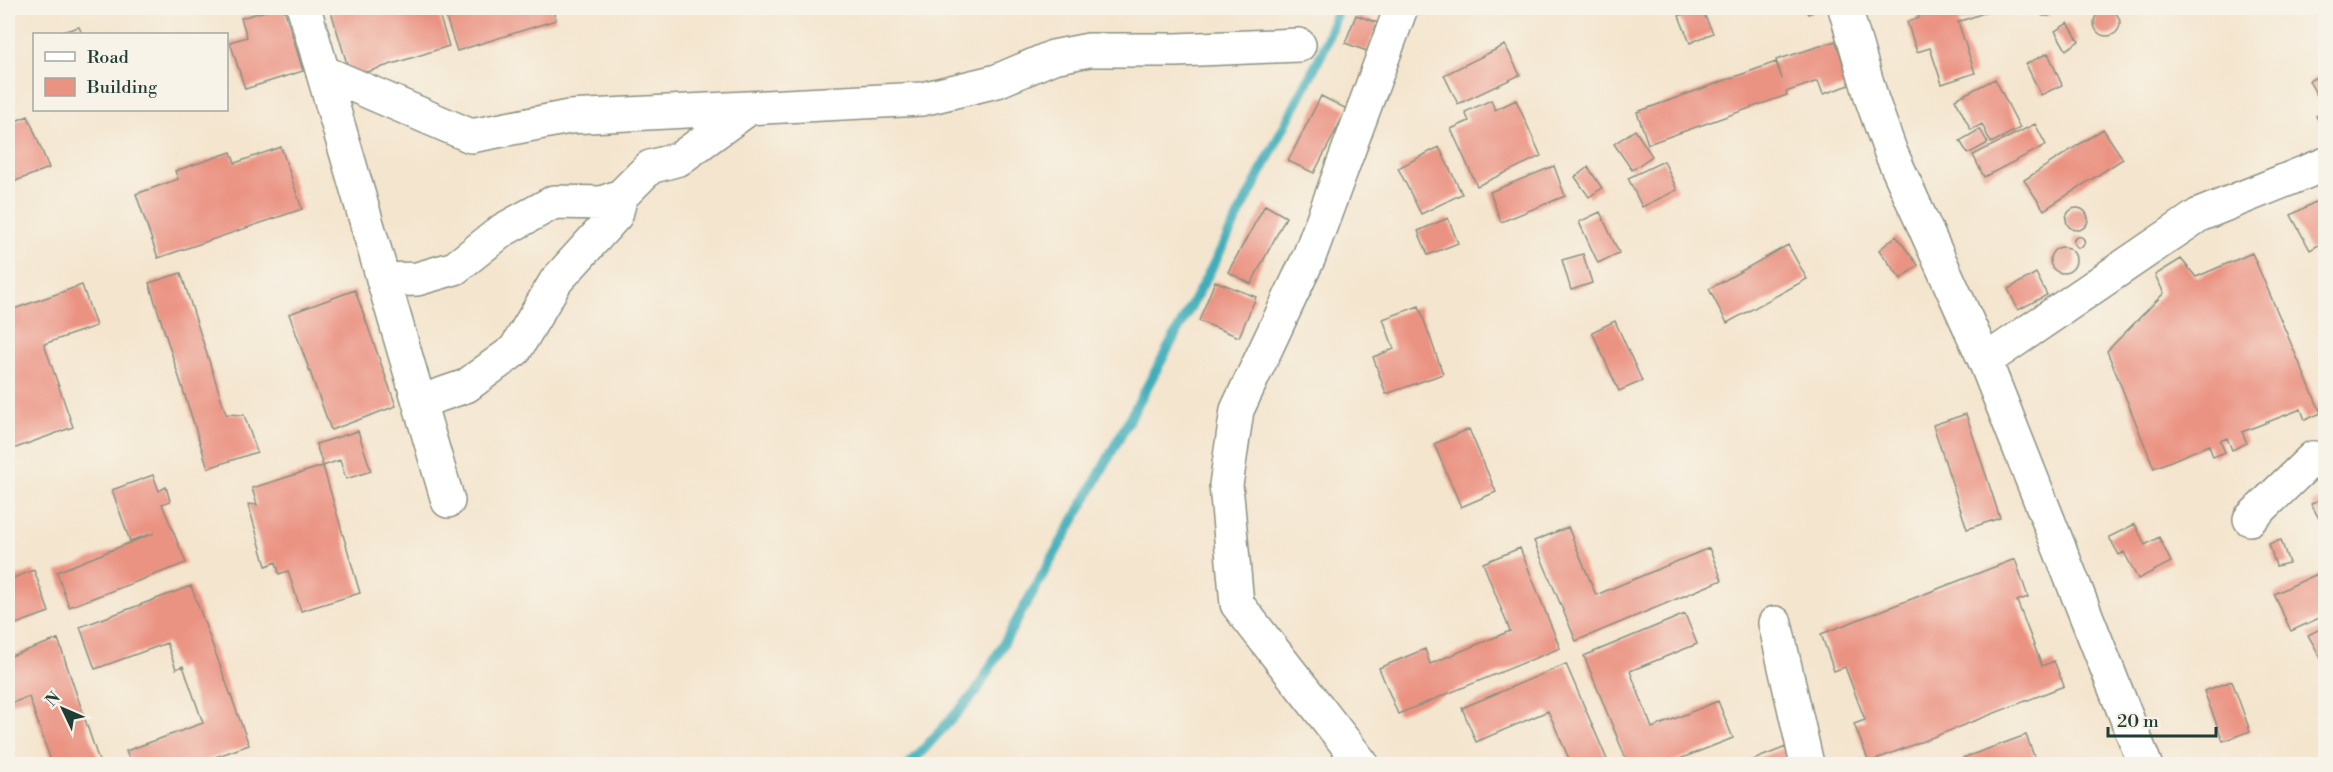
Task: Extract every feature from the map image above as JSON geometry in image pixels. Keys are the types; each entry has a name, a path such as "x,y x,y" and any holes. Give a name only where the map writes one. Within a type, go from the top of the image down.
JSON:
{"street":[{"path":"304,8 448,501"},
{"path":"1362,765 1237,604 1226,485 1237,410 1309,257 1401,8"},
{"path":"1845,8 1872,100 1891,153 1985,362 2145,765"},
{"path":"323,72 471,136 569,117 922,99 997,81 1053,57 1089,50 1176,50 1299,45"},
{"path":"383,280 417,279 455,268 503,230 554,202 602,203 621,196 650,167 679,159 748,108"},
{"path":"1985,362 2199,215 2325,164"},
{"path":"419,402 466,386 515,350 556,280 615,215 621,196"},
{"path":"2250,519 2313,458 2325,463"},
{"path":"1775,623 1808,765"}],"building":[{"path":"276,8 284,8 303,71 245,89 230,42 247,37 241,18"},
{"path":"330,8 437,8 449,46 351,77"},
{"path":"443,8 552,8 556,20 457,51"},
{"path":"1699,8 1713,33 1690,43 1679,16"},
{"path":"1805,8 1822,8 1808,14"},
{"path":"1916,8 1998,8 1958,22 1975,73 1942,84 1930,48 1917,52 1907,22 1919,18"},
{"path":"2037,8 2056,8 2049,16 2043,16"},
{"path":"2107,10 2116,14 2120,23 2116,32 2107,36 2098,32 2094,23 2098,14"},
{"path":"1356,15 1378,23 1367,51 1345,43"},
{"path":"2068,23 2079,41 2066,50 2055,31"},
{"path":"79,27 82,33 58,33"},
{"path":"1836,41 1850,85 1823,94 1818,81 1786,92 1787,95 1648,144 1637,112 1776,62 1782,79 1776,60"},
{"path":"1505,45 1520,75 1458,104 1444,75"},
{"path":"2048,53 2062,85 2041,95 2026,64"},
{"path":"2326,72 2326,111 2309,81"},
{"path":"1995,79 2020,128 1991,143 1982,124 1971,130 1955,99"},
{"path":"1321,96 1347,109 1314,173 1288,161"},
{"path":"1491,100 1495,110 1516,100 1541,156 1477,186 1451,129 1469,121 1465,112"},
{"path":"2326,111 2326,134 2316,116"},
{"path":"28,116 49,168 8,184 8,124"},
{"path":"2035,124 2046,145 1984,177 1973,155"},
{"path":"1980,129 1988,143 1968,154 1960,141"},
{"path":"2103,129 2123,159 2044,210 2024,180"},
{"path":"1635,130 1652,156 1632,170 1614,144"},
{"path":"281,147 302,209 158,258 136,194 178,179 175,171 231,152 235,163"},
{"path":"1439,147 1462,194 1421,214 1398,168"},
{"path":"1664,161 1677,190 1642,207 1628,178"},
{"path":"1554,166 1565,196 1501,222 1490,192"},
{"path":"1588,167 1602,188 1589,197 1575,177"},
{"path":"2326,196 2326,241 2310,250 2291,215"},
{"path":"1265,205 1286,217 1251,284 1228,272"},
{"path":"2073,208 2081,208 2088,215 2088,223 2081,230 2073,230 2066,223 2066,215"},
{"path":"1600,212 1619,253 1598,263 1579,222"},
{"path":"1448,218 1458,243 1428,255 1418,231"},
{"path":"1896,236 1918,265 1901,279 1879,250"},
{"path":"2079,237 2083,238 2083,246 2079,247 2075,246 2074,242 2075,238"},
{"path":"1788,245 1807,279 1727,323 1709,289"},
{"path":"2063,247 2072,251 2076,260 2072,269 2063,273 2054,269 2050,260 2054,251"},
{"path":"2252,253 2321,413 2305,420 2301,409 2242,432 2247,443 2232,450 2227,438 2220,441 2225,452 2213,457 2209,445 2154,468 2107,351 2164,293 2155,275 2181,259 2196,277"},
{"path":"1583,254 1592,283 1571,290 1562,260"},
{"path":"181,273 226,414 244,415 257,452 208,468 149,283"},
{"path":"2036,273 2047,295 2018,310 2008,289"},
{"path":"1215,281 1256,297 1239,337 1199,321"},
{"path":"82,285 96,326 44,344 73,427 13,449 8,434 8,311"},
{"path":"355,290 396,406 331,430 289,314"},
{"path":"1419,306 1443,374 1386,394 1373,357 1394,349 1383,319"},
{"path":"1615,321 1642,381 1619,391 1592,332"},
{"path":"1966,414 2000,518 1967,529 1933,425"},
{"path":"1469,429 1496,492 1461,507 1434,444"},
{"path":"358,431 371,471 346,479 340,460 323,466 316,444"},
{"path":"323,466 360,593 301,611 288,571 279,574 276,562 266,566 248,504 257,505 252,488"},
{"path":"153,475 159,491 166,487 170,501 162,504 186,563 69,607 57,572 154,533 130,541 112,490"},
{"path":"2326,496 2326,531 2311,504"},
{"path":"2135,524 2145,545 2159,537 2171,562 2138,579 2124,552 2119,555 2109,537"},
{"path":"1568,527 1596,595 1709,548 1722,580 1576,641 1534,541"},
{"path":"2281,540 2289,563 2276,566 2269,544"},
{"path":"1520,548 1560,648 1398,714 1379,668 1425,649 1430,664 1510,631 1483,563"},
{"path":"2015,559 2028,597 2017,601 2042,666 2054,661 2064,686 1869,762 1854,724 1865,720 1845,667 1834,671 1821,634"},
{"path":"34,570 49,612 8,627 8,580"},
{"path":"2326,570 2326,615 2291,631 2274,594"},
{"path":"191,586 249,745 196,764 131,764 126,751 203,723 183,666 176,669 167,643 95,669 80,627"},
{"path":"1685,614 1697,644 1630,671 1652,728 1718,701 1733,738 1667,764 1628,764 1584,656"},
{"path":"2326,626 2326,667 2308,635"},
{"path":"58,639 100,764 52,764 29,697 8,704 8,657"},
{"path":"1566,664 1609,764 1561,764 1570,761 1548,711 1476,742 1462,708"},
{"path":"2232,681 2250,731 2223,741 2204,691"},
{"path":"2026,735 2037,764 1966,764 1963,758"},
{"path":"1786,747 1793,764 1743,764"}],"waterway":[{"path":"910,764 976,692 1093,486 1210,271 1323,51 1338,8"}]}
